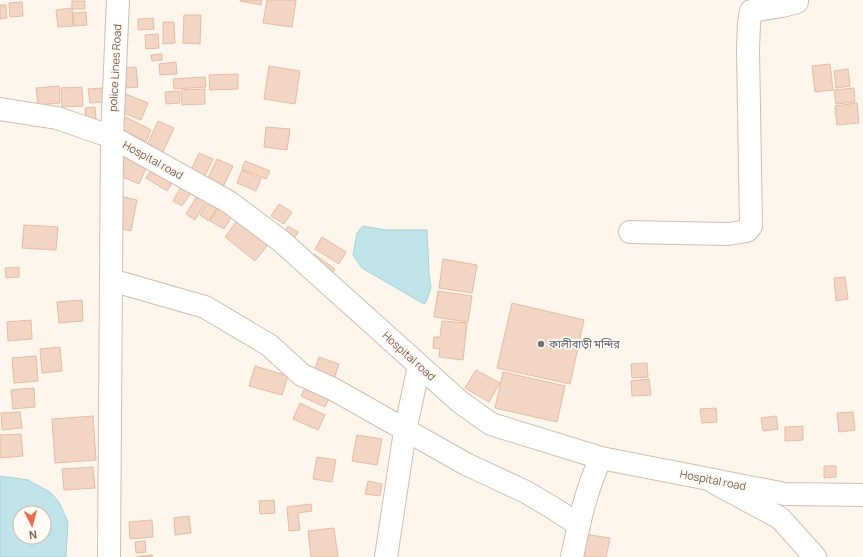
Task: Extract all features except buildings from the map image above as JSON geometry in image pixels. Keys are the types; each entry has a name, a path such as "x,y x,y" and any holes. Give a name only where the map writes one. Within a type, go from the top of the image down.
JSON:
{"street":[{"name":"police Lines Road","path":"109,557 112,137 118,0"},
{"path":"630,232 728,234 747,231 751,226 748,49 751,11 782,6 796,2 797,0"},
{"name":"Hospital road","path":"0,109 57,118 112,137 229,202 281,241 460,402 492,424 599,463 706,478 785,494 863,495"},
{"path":"111,280 204,307 269,345 302,375 333,389 405,431 466,464 526,492 553,508 580,521"},
{"path":"386,557 405,431 419,366"},
{"path":"572,557 580,521 599,463"},
{"path":"706,478 780,518 815,557"}],"water":[{"path":"363,226 385,230 427,230 431,288 424,304 362,268 353,255 357,233"},
{"path":"0,476 28,480 50,492 59,502 68,522 66,557 0,557"}],"place":[{"name":"কালীবাড়ী মন্দির","path":"541,344"}]}
